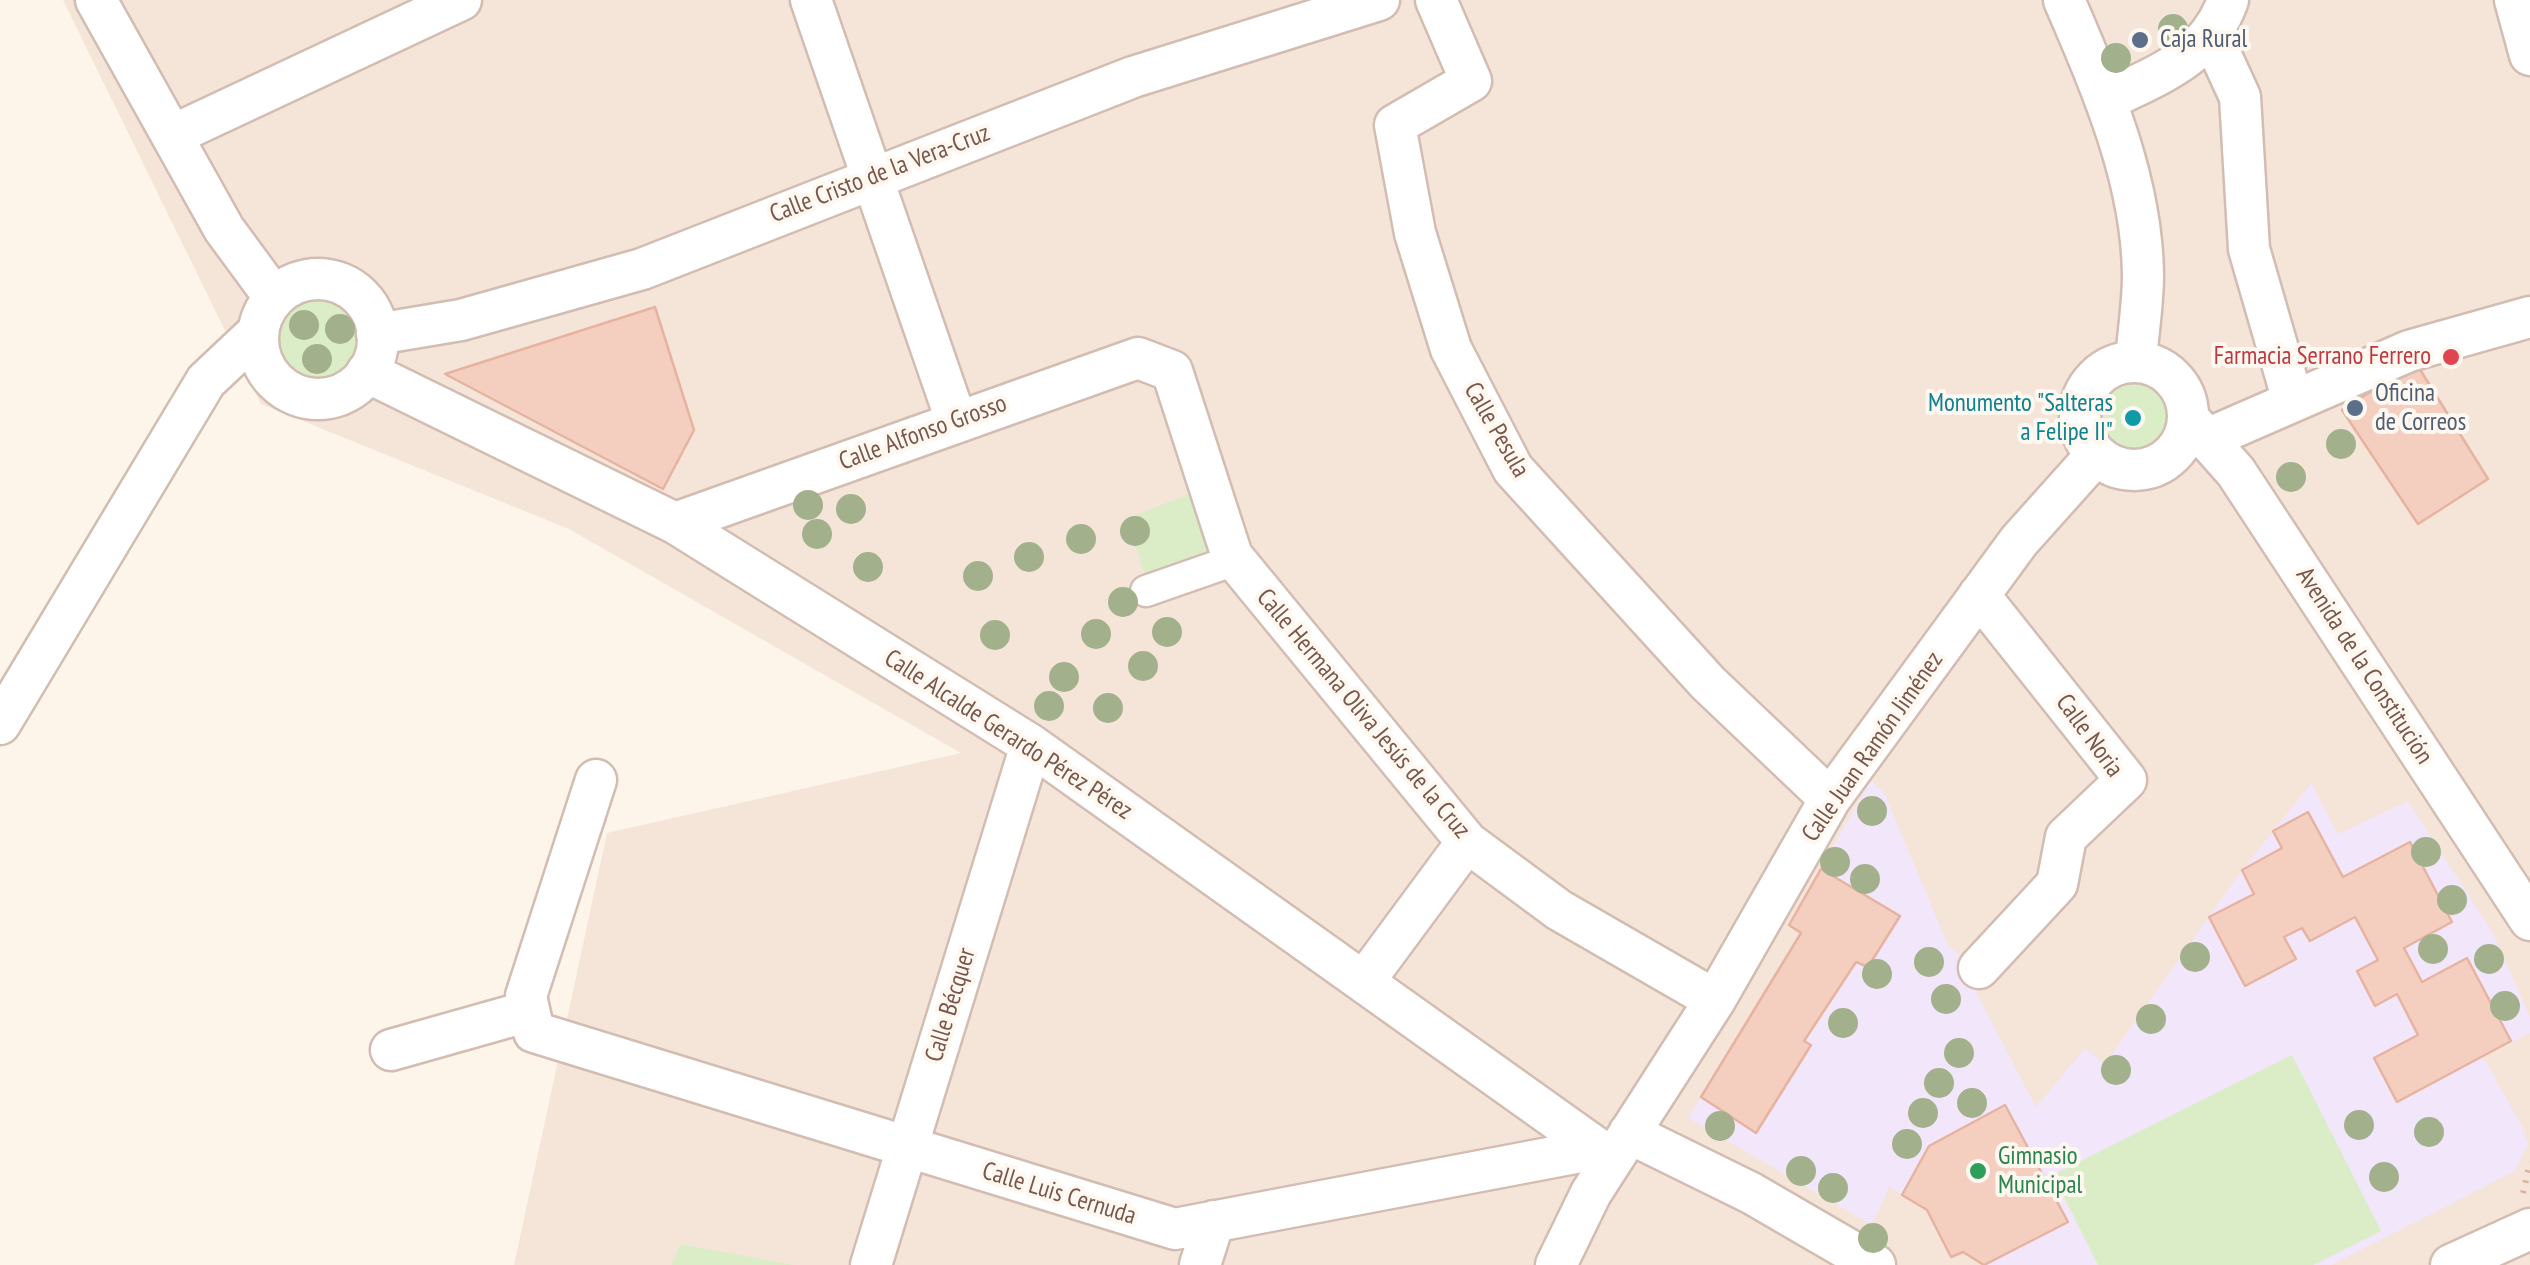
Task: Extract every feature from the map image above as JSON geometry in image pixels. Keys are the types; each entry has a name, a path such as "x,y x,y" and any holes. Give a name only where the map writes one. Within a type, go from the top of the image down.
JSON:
{"street":[{"path":"0,724 206,381 266,315 308,279 328,279 362,298 373,315 372,353 336,396 297,395 266,370 259,352 266,315 224,229 96,0"},
{"path":"173,135 460,0"},
{"path":"811,0 956,420"},
{"name":"Calle Cristo de la Vera-Cruz","path":"372,353 461,320 608,280 1133,77 1379,0"},
{"name":"Calle Pesula","path":"1436,0 1471,80 1395,125 1415,233 1451,348 1513,470 1708,683 1830,799"},
{"path":"2064,0 2107,100 2130,182 2143,274 2136,361"},
{"path":"2515,0 2530,55"},
{"path":"2107,100 2189,59 2220,18"},
{"path":"2220,18 2240,97 2248,249 2292,401"},
{"path":"2198,429 2180,385 2153,364 2136,361 2117,363 2088,386 2080,422 2096,455 2111,465 2146,469 2176,451 2198,429 2292,401 2409,351 2530,317"},
{"name":"Calle Alcalde Gerardo Pérez Pérez","path":"372,353 675,523 1031,745 1365,980 1612,1147 1751,1193 1875,1265"},
{"name":"Calle Alfonso Grosso","path":"675,523 1138,358 1172,372"},
{"name":"Calle Hermana Oliva Jesús de la Cruz","path":"1172,372 1235,560 1467,842 1559,910 1715,1000"},
{"name":"Avenida de la Constitución","path":"2198,429 2236,472 2530,920"},
{"name":"Calle Juan Ramón Jiménez","path":"1556,1265 1612,1147 1715,1000 1830,799 2019,541 2096,455"},
{"path":"1146,591 1235,560"},
{"name":"Calle Noria","path":"1979,968 2058,884 2066,837 2126,780 1980,595"},
{"name":"Calle Bécquer","path":"871,1265 1031,745"},
{"path":"391,1050 531,1022 526,996 596,780"},
{"path":"1365,980 1467,842"},
{"name":"Calle Luis Cernuda","path":"531,1022 908,1148 1176,1229 1612,1147"},
{"path":"1200,1265 1214,1221"},
{"path":"2451,1265 2530,1229"}],"shaded area":[{"path":"63,0 2530,0 2530,1265 514,1265 607,833 961,753 569,529 261,404"},
{"path":"1871,780 1884,792 1948,945 1969,963 1974,988 2036,1107 2085,1048 2105,1064 2242,870 2311,783 2338,834 2408,801 2493,933 2530,1017 2530,1033 2483,1057 2528,1144 2515,1171 2332,1265 1984,1265 2068,1222 2005,1106 1929,1146 1902,1195 1889,1187 1872,1225 1688,1118 1800,934 1789,925"}],"green space":[{"path":"317,290 336,293 352,304 363,320 363,358 352,374 336,385 317,388 298,385 282,374 271,358 268,339 271,320 282,304 298,293"},
{"path":"2133,371 2150,374 2164,384 2174,398 2174,432 2164,446 2150,456 2133,459 2116,456 2102,446 2092,432 2089,415 2092,398 2102,384 2116,374"},
{"path":"1209,486 1232,556 1149,586 1126,519"},
{"path":"2292,1055 2381,1231 2313,1265 2098,1265 2053,1175"},
{"path":"680,1244 794,1265 672,1265"}],"building":[{"path":"655,307 694,430 663,489 445,374"},
{"path":"2416,363 2488,479 2418,524 2342,410"},
{"path":"2308,812 2343,877 2410,842 2452,922 2404,948 2422,982 2467,958 2511,1041 2397,1102 2374,1058 2418,1035 2397,994 2375,1006 2357,971 2378,960 2355,917 2310,941 2302,928 2284,937 2296,959 2245,986 2209,917 2254,894 2242,870 2282,848 2273,831"},
{"path":"1821,869 1900,916 1868,967 1856,962 1804,1041 1811,1045 1756,1133 1701,1097 1801,933 1789,925"},
{"name":"Gimnasio Municipal","path":"2005,1105 2068,1222 1984,1265 1963,1252 1951,1257 1927,1210 1902,1195 1929,1146"}],"place":[{"name":"Caja Rural","path":"2140,40"},
{"name":"Farmacia Serrano Ferrero","path":"2451,357"},
{"name":"Oficina de Correos","path":"2355,408"},
{"name":"Monumento \"Salteras a Felipe II\"","path":"2133,418"},
{"name":"Gimnasio Municipal","path":"1978,1171"}]}
